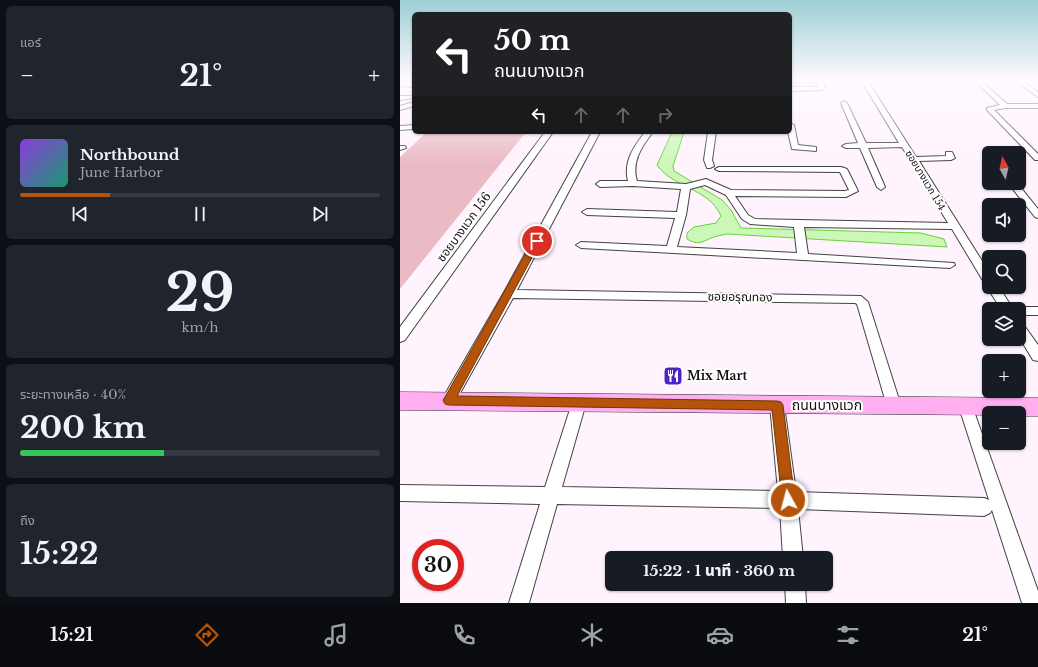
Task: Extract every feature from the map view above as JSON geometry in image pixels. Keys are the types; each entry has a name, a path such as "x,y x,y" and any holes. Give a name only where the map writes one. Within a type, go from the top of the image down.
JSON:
{"main road":[{"name":"ถนนบางแวก","path":"400,401 449,400 578,403 1038,407"}],"street":[{"path":"846,108 881,187"},
{"name":"ซอยบางแวก 154","path":"882,108 982,270"},
{"path":"994,108 989,109 1038,158"},
{"path":"400,112 412,111"},
{"path":"400,128 412,128"},
{"name":"ซอยบางแวก 156","path":"400,337 548,134"},
{"path":"449,400 509,294 595,134"},
{"path":"634,184 630,171 636,151 648,134"},
{"path":"712,134 708,160 714,169"},
{"path":"792,134 795,148 813,149"},
{"path":"846,146 905,145"},
{"path":"913,159 951,158 949,154"},
{"path":"600,184 686,186 702,183 729,193 846,194 854,191 844,172 841,170 714,169 702,183"},
{"path":"671,250 681,215 686,186"},
{"path":"1018,190 1038,215"},
{"path":"729,193 748,220 762,223 800,227 954,226"},
{"path":"587,212 681,215"},
{"path":"800,227 802,258"},
{"path":"581,245 950,265"},
{"name":"ซอยอรุณทอง","path":"509,294 860,300 862,302 879,354 894,406"},
{"path":"1026,311 1038,311"},
{"path":"1026,338 1038,356"},
{"path":"519,603 578,403"},
{"path":"777,405 792,551"},
{"path":"966,406 1032,603"},
{"path":"400,493 788,500 984,507"},
{"path":"795,591 796,603"}],"shaded area":[{"path":"425,134 524,134 400,289 400,157"},
{"path":"671,134 683,134 673,166 674,171 722,200 731,210 741,228 921,233 944,239 947,247 727,234 699,243 690,241 687,239 687,233 694,227 716,223 721,216 708,199 672,179 657,165"}],"place":[{"name":"Mix Mart","path":"673,376"}],"route":[{"path":"537,241 449,400 777,405 788,500"}]}
